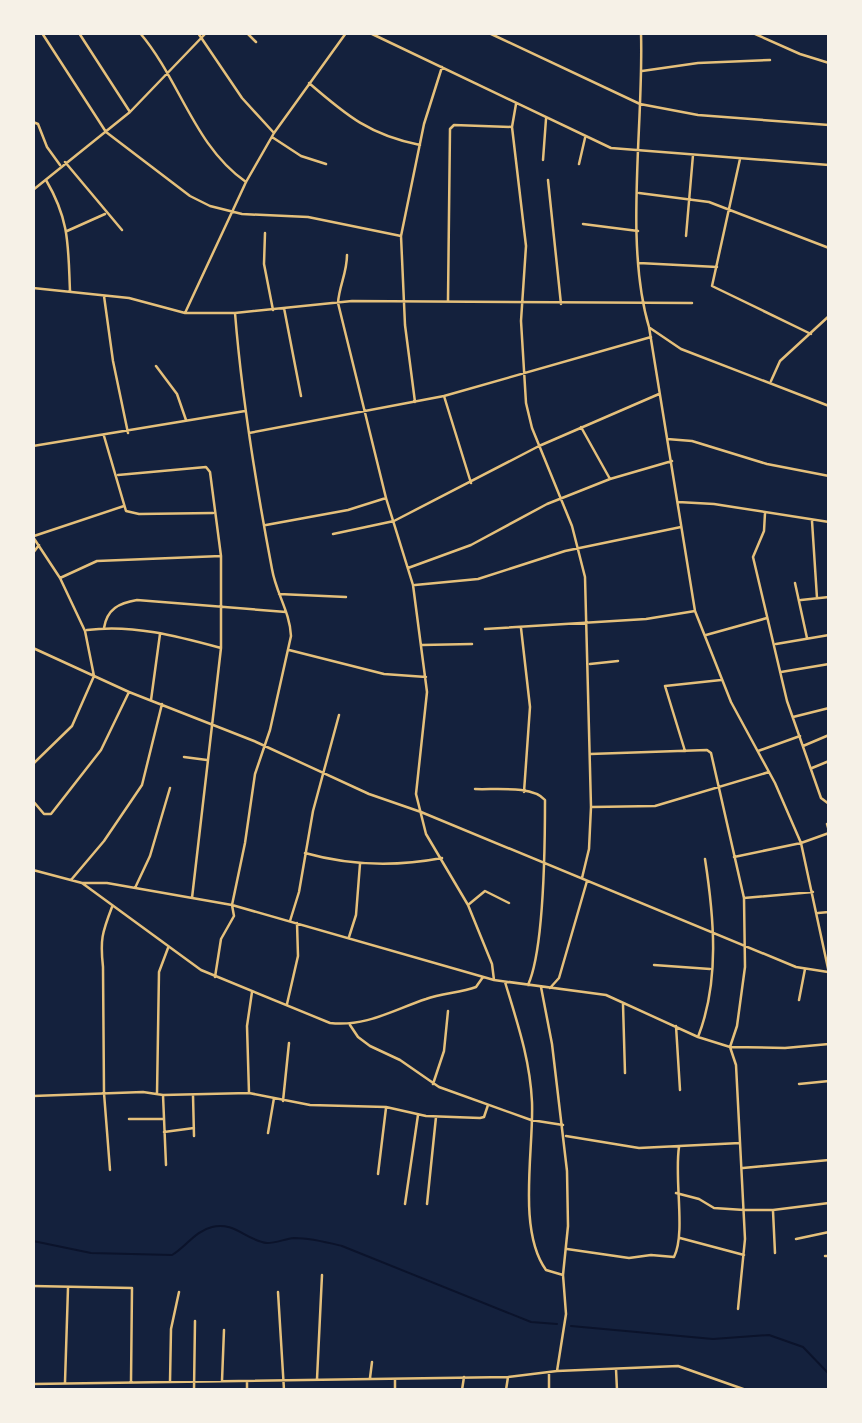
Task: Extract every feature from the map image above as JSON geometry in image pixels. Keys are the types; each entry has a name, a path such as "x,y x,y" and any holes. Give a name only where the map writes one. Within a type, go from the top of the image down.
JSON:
{"street":[{"path":"42,33 106,132 174,187 210,206 232,211 308,217 401,236"},
{"path":"79,33 130,111"},
{"path":"140,33 168,73 209,148 221,162 246,181"},
{"path":"198,33 242,99 274,133"},
{"path":"33,190 60,165 130,111 206,33"},
{"path":"247,33 256,42"},
{"path":"185,313 246,181 274,133 346,33"},
{"path":"370,33 611,149 829,165"},
{"path":"489,33 640,104 698,115 829,125"},
{"path":"33,648 129,692 212,723 323,771 369,794 421,812 747,947 805,969 829,972 801,843 769,772 721,680 695,611 651,337 642,305 639,263 641,33"},
{"path":"753,33 800,54 829,63"},
{"path":"772,40 773,33"},
{"path":"642,71 698,63 770,60"},
{"path":"415,402 401,236 420,145 442,67"},
{"path":"308,83 384,138 420,145"},
{"path":"516,104 512,127 527,246 521,321 528,417 579,549 585,577 590,664 591,807 589,849 582,878"},
{"path":"543,160 546,119"},
{"path":"33,122 38,124 47,147 60,165"},
{"path":"448,300 450,129 454,125 512,127"},
{"path":"272,137 301,156 326,164"},
{"path":"579,164 585,138"},
{"path":"686,236 693,154"},
{"path":"740,159 713,287 811,334"},
{"path":"65,162 122,230"},
{"path":"45,179 56,198 67,231 70,291"},
{"path":"548,180 561,304"},
{"path":"639,193 689,198 730,208 829,248"},
{"path":"67,231 107,213"},
{"path":"583,224 639,230"},
{"path":"265,233 264,264 273,310"},
{"path":"347,255 347,270 339,284 338,303 386,498 413,585 422,645 426,706 416,790 426,834 468,905 492,964 494,980"},
{"path":"639,263 717,267"},
{"path":"33,288 129,298 185,313 235,313 338,303 448,300 642,305 692,303"},
{"path":"104,296 113,361 128,433"},
{"path":"284,309 301,396"},
{"path":"215,977 221,939 234,916 232,905 245,844 255,774 265,746 291,636 279,594 248,433 235,313"},
{"path":"771,381 780,361 829,316"},
{"path":"649,327 681,349 729,369 771,381 829,406"},
{"path":"248,433 366,413 444,396 651,337"},
{"path":"156,366 177,394 186,420"},
{"path":"333,534 394,521 539,446 659,394"},
{"path":"444,396 471,483"},
{"path":"33,446 128,433 245,411"},
{"path":"581,427 610,479"},
{"path":"104,436 118,475 124,506 131,514 214,513"},
{"path":"667,439 692,441 767,464 829,476"},
{"path":"408,568 471,545 561,499 610,479 672,461"},
{"path":"118,475 206,467 210,471 221,556 221,648 207,760 203,825 192,898"},
{"path":"265,525 348,510 386,498"},
{"path":"678,502 714,504 829,522"},
{"path":"33,764 72,726 94,676 85,631 60,578 33,537 124,506"},
{"path":"765,513 764,531 753,552 767,618 793,716 821,798 829,804"},
{"path":"812,519 817,598"},
{"path":"413,585 478,579 579,549 681,527"},
{"path":"33,553 39,545"},
{"path":"60,578 97,561 221,556"},
{"path":"796,583 807,638"},
{"path":"279,594 346,597"},
{"path":"799,600 829,597"},
{"path":"104,628 108,614 115,607 137,600 286,612"},
{"path":"485,629 587,623 695,611"},
{"path":"705,635 767,618"},
{"path":"85,631 104,628 160,632 221,648"},
{"path":"521,628 530,708 524,792"},
{"path":"151,700 160,632"},
{"path":"776,644 829,635"},
{"path":"422,645 472,644"},
{"path":"289,650 384,674 426,677"},
{"path":"590,664 618,661"},
{"path":"781,672 829,664"},
{"path":"685,751 665,687 721,680"},
{"path":"33,801 44,814 51,814 101,750 129,692"},
{"path":"71,880 104,841 142,785 163,704"},
{"path":"793,716 829,708"},
{"path":"290,920 299,892 323,771 339,715"},
{"path":"803,746 829,735"},
{"path":"758,751 800,736"},
{"path":"590,754 709,750 720,785 744,898 747,947 737,1026 730,1047 736,1065 743,1168 744,1255 738,1309"},
{"path":"184,757 207,760"},
{"path":"812,768 829,761"},
{"path":"591,807 655,806 769,772"},
{"path":"135,888 150,856 170,788"},
{"path":"475,789 524,792 541,796 545,800 546,837 536,969 528,985"},
{"path":"734,856 801,843 829,832 827,824"},
{"path":"305,853 360,864 403,864 442,858"},
{"path":"698,1037 706,1017 714,932 705,859"},
{"path":"349,937 356,915 360,864"},
{"path":"33,870 82,883 135,888 232,905 494,980 606,995 698,1037 730,1047 774,1048 829,1044"},
{"path":"550,988 559,978 587,881"},
{"path":"82,883 140,923 168,948 215,977 330,1023 350,1025 380,1018 426,999 476,987 482,977"},
{"path":"468,905 485,891 509,903"},
{"path":"744,898 813,892"},
{"path":"110,1170 104,1093 103,967 100,938 112,906"},
{"path":"817,913 829,912"},
{"path":"287,1004 298,956 297,923"},
{"path":"157,1094 159,972 168,948"},
{"path":"654,965 711,970"},
{"path":"799,1000 805,969"},
{"path":"505,982 523,1037 532,1102 528,1160 536,1255 546,1270 563,1275"},
{"path":"541,987 565,1136 565,1314 557,1371"},
{"path":"249,1093 247,1026 252,991"},
{"path":"623,1004 625,1073"},
{"path":"433,1084 444,1051 448,1011"},
{"path":"350,1025 358,1037 370,1046 401,1060 433,1084 531,1120 564,1125"},
{"path":"676,1026 680,1090"},
{"path":"283,1101 289,1043"},
{"path":"799,1084 829,1081"},
{"path":"33,1096 249,1093 310,1105 386,1107 418,1115 483,1118 488,1105"},
{"path":"163,1095 166,1165"},
{"path":"193,1095 194,1136"},
{"path":"268,1133 274,1098"},
{"path":"378,1174 386,1107"},
{"path":"405,1204 418,1115"},
{"path":"427,1204 436,1117"},
{"path":"129,1119 164,1119"},
{"path":"164,1132 194,1128"},
{"path":"565,1136 639,1148 740,1143"},
{"path":"566,1249 629,1258 651,1255 674,1257 680,1238 676,1193 679,1147"},
{"path":"743,1168 829,1160"},
{"path":"676,1193 699,1199 714,1208 744,1210 773,1210 829,1203"},
{"path":"773,1210 775,1253"},
{"path":"796,1239 829,1232"},
{"path":"680,1238 744,1255"},
{"path":"317,1379 322,1275"},
{"path":"33,1286 132,1288 131,1382"},
{"path":"65,1382 68,1286"},
{"path":"170,1382 171,1329 179,1292"},
{"path":"278,1292 284,1390"},
{"path":"194,1390 195,1321"},
{"path":"222,1381 224,1330"},
{"path":"370,1378 372,1362"},
{"path":"33,1384 508,1377 616,1367 678,1366 744,1390"},
{"path":"616,1367 617,1390"},
{"path":"549,1372 549,1390"},
{"path":"462,1390 464,1377"},
{"path":"506,1390 508,1377"},
{"path":"395,1390 396,1378"},
{"path":"247,1381 247,1390"},
{"path":"101,1382 102,1390"},
{"path":"57,1390 58,1383"}],"waterway":[{"path":"33,1241 91,1253 172,1255 201,1232 220,1226 267,1243 294,1238 312,1239 342,1246 531,1322 557,1324"},
{"path":"571,1326 713,1339 769,1335 803,1347 829,1374"}]}
